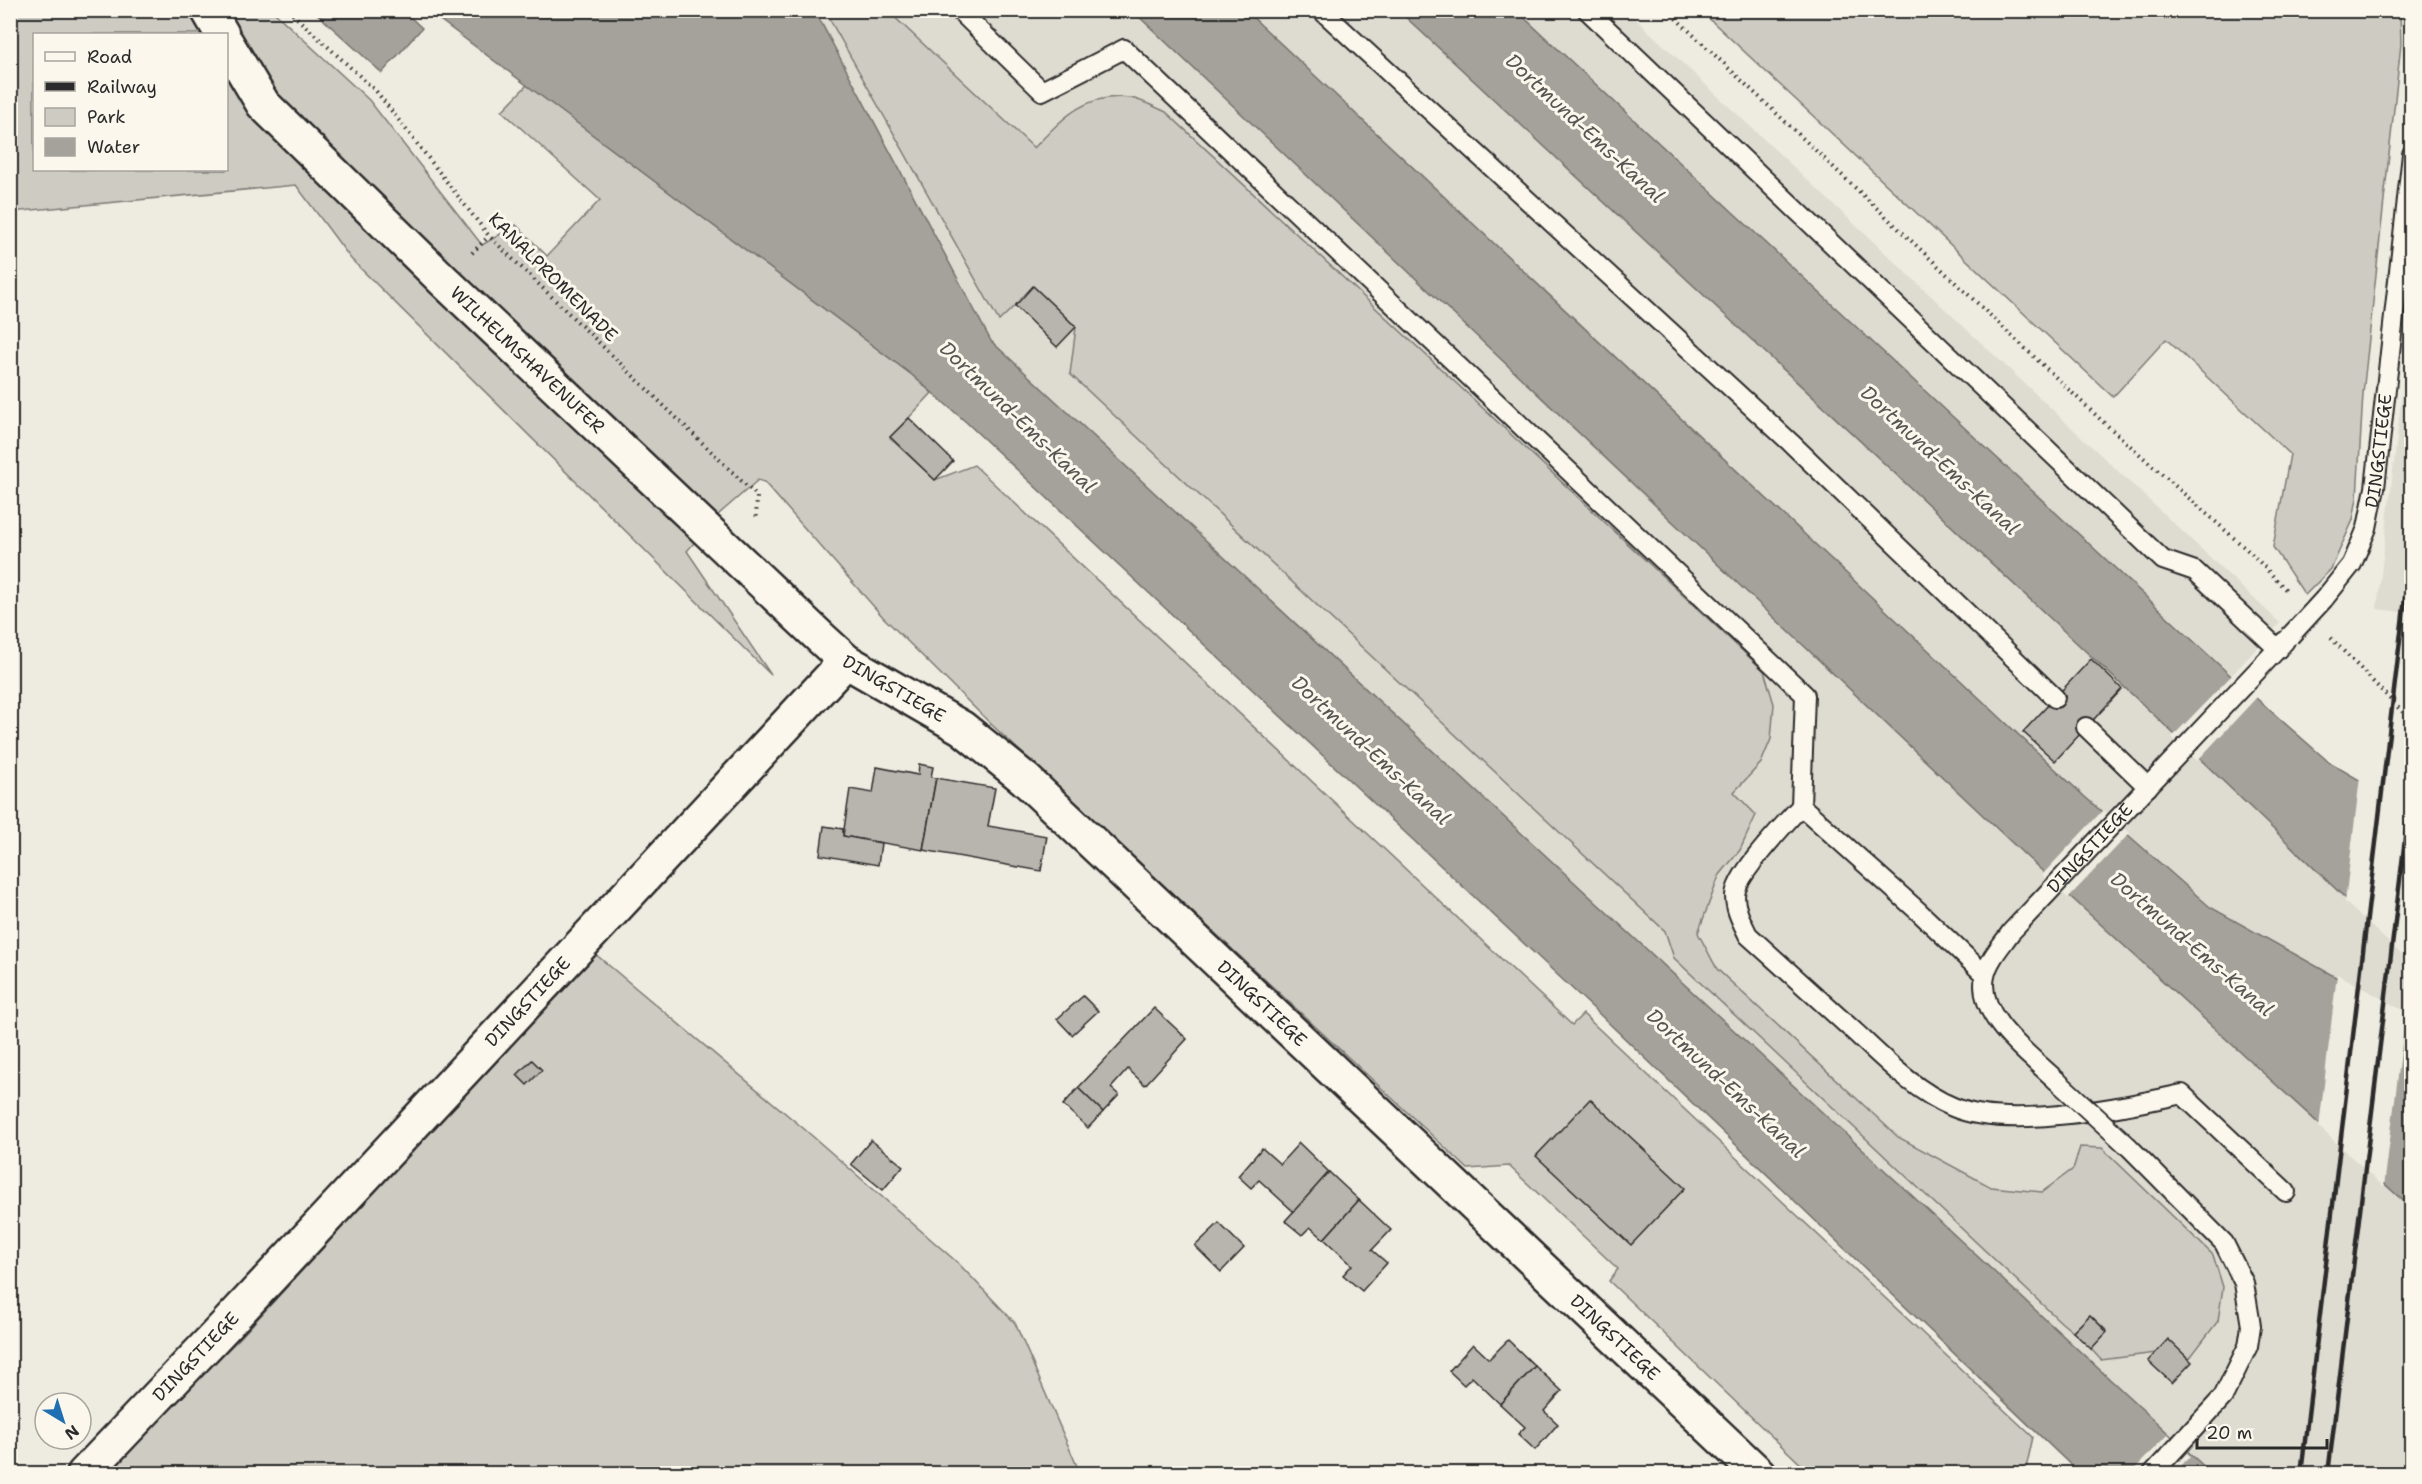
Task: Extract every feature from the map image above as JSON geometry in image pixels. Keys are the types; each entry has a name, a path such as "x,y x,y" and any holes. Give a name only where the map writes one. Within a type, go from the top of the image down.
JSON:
{"street":[{"path":"208,10 221,33"},
{"name":"WILHELMSHAVENUFER","path":"228,45 263,104 443,280 846,661"},
{"name":"DINGSTIEGE","path":"84,1473 226,1325 846,661 962,728 1024,779 1759,1473"}],"lane":[{"path":"1321,10 1791,443 2055,698"},
{"path":"1587,10 2163,560 2195,570 2284,643"},
{"path":"961,12 1042,91 1124,49 1805,695 1801,806 1753,860 1734,893 1738,916 1748,935 1913,1085 1954,1108 2000,1118 2123,1107 2182,1094 2286,1192"},
{"name":"DINGSTIEGE","path":"1985,975 1997,951 2012,932 2248,682 2324,599 2352,564 2367,528 2376,488 2412,154"},
{"path":"2086,727 2148,787"},
{"path":"1801,806 1918,911 1985,975 1984,996 1992,1016 2010,1037 2129,1147 2224,1243 2244,1283 2251,1326 2248,1346 2223,1397 2152,1473"}],"path":[{"name":"KANALPROMENADE","path":"288,10 376,91 489,236 736,475"},
{"path":"1666,10 2100,418 2253,555 2292,597"},
{"path":"2324,630 2412,722"}],"shaded area":[{"path":"815,11 1133,11 2028,858 2411,1208 2411,1473 2211,1473 2190,1456 991,341"},
{"path":"1246,11 1399,11 2154,715 2411,961 2411,1019 2210,907 2085,797"},
{"path":"1517,11 1627,11 2280,623 2231,676"},
{"path":"2411,316 2411,613 2377,609"}],"green space":[{"path":"10,11 274,11 369,100 482,245 516,225 547,256 600,200 502,111 527,85 912,375 932,393 890,438 935,480 974,465 1572,1025 1583,1014 2033,1437 2025,1473 1810,1473 1609,1281 1618,1269 1509,1166 1468,1169 992,725 883,617 764,482 758,480 719,514 687,551 771,675 351,259 296,185 11,212"},
{"path":"825,11 888,11 1034,148 1065,118 1087,104 1100,99 1130,98 1166,112 1764,671 1774,704 1771,739 1761,763 1734,792 1756,815 1740,850 1719,876 1698,933 1717,969 1898,1137 1991,1187 2042,1192 2073,1169 2080,1147 2102,1148 2213,1255 2223,1287 2218,1321 2189,1359 2168,1340 2156,1353 2101,1360 2091,1349 2107,1331 2090,1315 2073,1332 2062,1323 1674,958 1665,931 1070,374 1076,327 1034,287 999,321"},
{"path":"1701,11 2400,11 2401,44 2363,394 2357,498 2353,520 2331,569 2305,595 2273,547 2290,454 2166,339 2113,397"},
{"path":"594,953 803,1128 958,1263 1015,1323 1080,1473 102,1474 241,1337"}],"water":[{"path":"314,11 407,11 408,15 422,28 382,73"},
{"name":"Dortmund-Ems-Kanal","path":"428,11 815,11 991,341 2211,1473 2079,1473 1594,1009 966,422 912,375"},
{"name":"Dortmund-Ems-Kanal","path":"1133,11 1246,11 2085,797 2210,907 2411,1019 2411,1208 2028,858"},
{"name":"Dortmund-Ems-Kanal","path":"1399,11 1517,11 2231,676 2330,763 2411,810 2411,961 2154,715"}],"pier":[{"path":"2233,674 2258,696 2197,761 2172,737"},
{"path":"2360,777 2412,806 2412,964 2345,902"},
{"path":"2103,810 2130,833 2068,898 2042,875"},
{"path":"2337,974 2406,1012 2384,1187 2319,1127"},
{"path":"2168,1434 2190,1456 2174,1474 2131,1473"}],"building":[{"path":"1033,286 1076,327 1057,347 1015,306"},
{"path":"909,418 953,461 935,480 890,437"},
{"path":"2091,659 2122,689 2055,761 2023,732"},
{"path":"919,764 933,767 931,777 936,778 923,850 843,836 850,789 873,793 877,767 918,775"},
{"path":"936,778 995,788 988,826 1047,836 1041,871 923,850"},
{"path":"824,826 843,829 843,836 881,843 878,865 820,855"},
{"path":"1083,996 1098,1011 1072,1035 1057,1019"},
{"path":"1154,1008 1187,1039 1145,1085 1128,1069 1111,1088 1119,1095 1103,1112 1078,1088"},
{"path":"532,1060 542,1070 527,1085 517,1075"},
{"path":"1078,1088 1103,1112 1088,1128 1063,1105"},
{"path":"1590,1099 1685,1188 1631,1245 1536,1156"},
{"path":"871,1140 903,1166 883,1190 851,1164"},
{"path":"1299,1143 1329,1172 1294,1212 1259,1180 1251,1188 1238,1176 1262,1148 1280,1164"},
{"path":"1329,1172 1359,1200 1324,1239 1310,1227 1302,1235 1285,1221"},
{"path":"1359,1200 1391,1230 1372,1250 1387,1263 1362,1291 1343,1275 1352,1265 1324,1239"},
{"path":"1219,1223 1244,1248 1221,1272 1195,1246"},
{"path":"2090,1315 2107,1332 2091,1349 2073,1332"},
{"path":"2168,1339 2192,1362 2172,1383 2148,1361"},
{"path":"1508,1340 1535,1366 1500,1404 1472,1377 1464,1385 1449,1371 1473,1344 1489,1359"},
{"path":"1535,1366 1562,1391 1544,1411 1558,1424 1535,1450 1518,1434 1525,1427 1500,1404"}],"railway":[{"path":"2301,1474 2412,539"},
{"path":"2328,1474 2412,781"}]}
